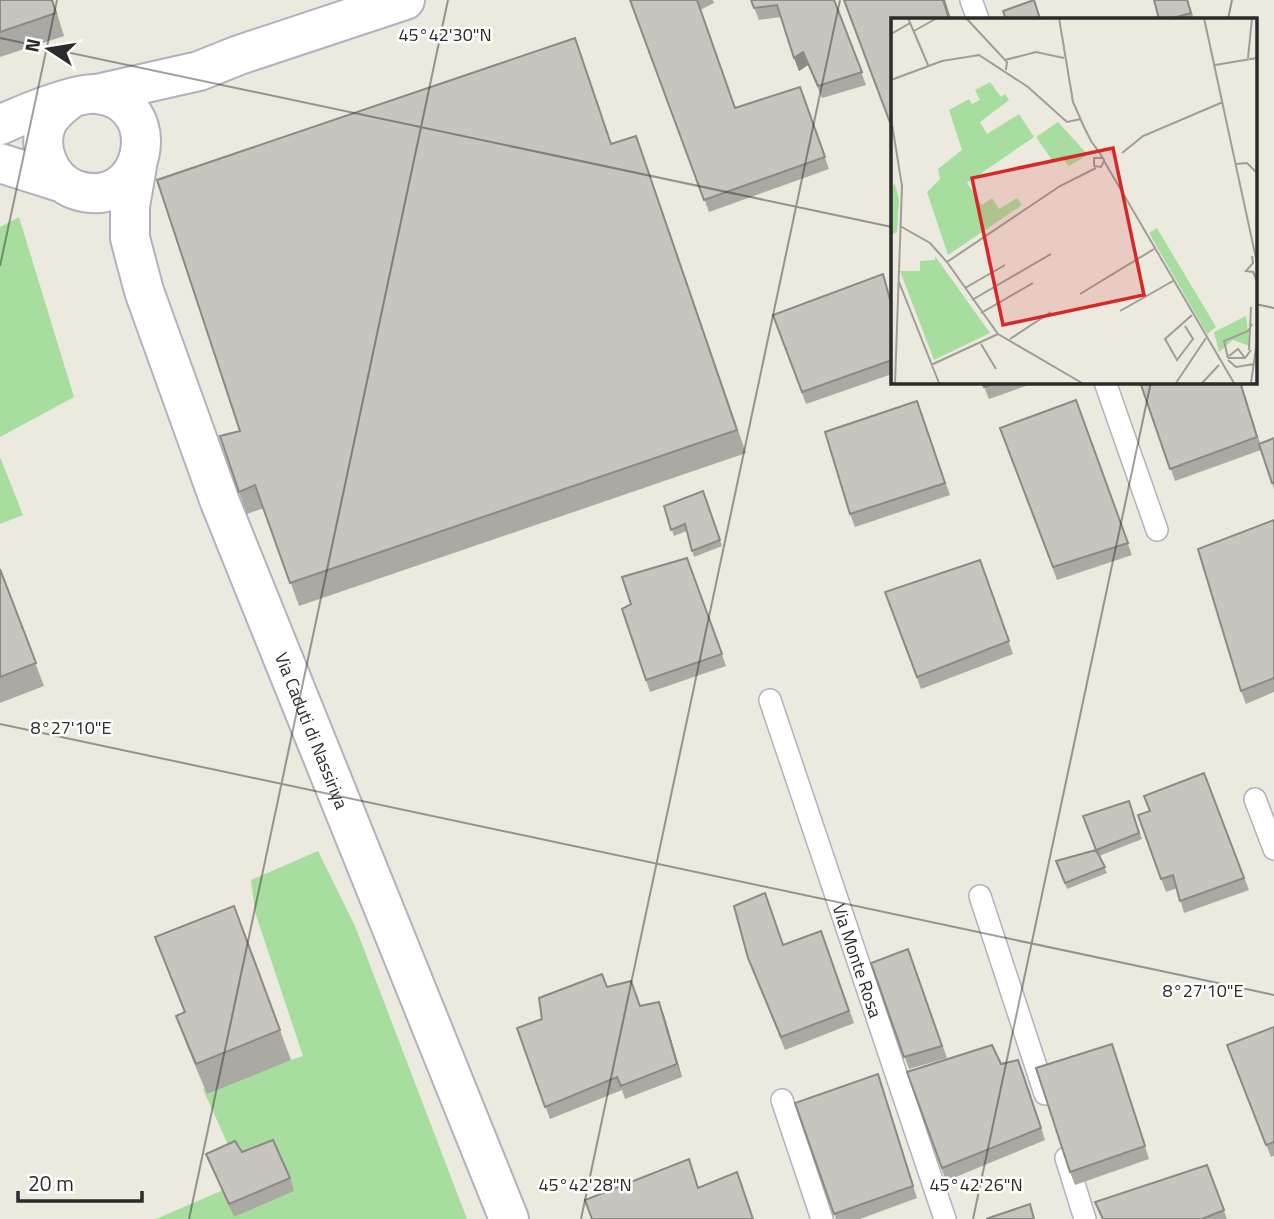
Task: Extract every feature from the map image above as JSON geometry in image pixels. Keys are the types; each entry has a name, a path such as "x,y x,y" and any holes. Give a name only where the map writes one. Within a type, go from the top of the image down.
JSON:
{"street":[{"path":"0,125 83,97 200,71 239,55 405,0"},
{"path":"0,163 88,193 116,187 128,178 158,116 200,71"},
{"path":"68,186 52,171 45,156 43,139 47,124 56,110 83,97 113,98 125,107 136,119 141,134 139,158"},
{"name":"Via Caduti di Nassiriya","path":"139,158 130,206 130,238 144,291 220,502 509,1219"},
{"name":"Via Caduti di Nassiriya","path":"68,186 111,217 130,238"}],"lane":[{"path":"971,0 978,18"},
{"path":"1105,383 1157,530"},
{"name":"Via Monte Rosa","path":"770,700 945,1219"},
{"path":"1255,799 1274,849"},
{"path":"980,896 1086,1219"},
{"path":"782,1100 822,1219"}],"green space":[{"path":"19,217 74,397 0,437 0,227"},
{"path":"0,457 23,515 0,524"},
{"path":"318,851 355,926 467,1219 156,1219 244,1181 203,1089 303,1056 255,912 251,880"}],"building":[{"path":"0,0 52,0 56,13 0,32"},
{"path":"630,0 697,0 735,108 800,87 825,157 704,200"},
{"path":"751,0 834,0 862,72 818,86 803,52 794,58 777,5 754,8"},
{"path":"844,0 943,0 949,18 891,18 891,125"},
{"path":"1034,0 1040,18 1006,18 1003,11"},
{"path":"1154,0 1187,0 1191,13 1173,18 1159,18"},
{"path":"575,38 611,144 636,136 737,430 290,583 255,485 239,492 220,436 240,431 157,180"},
{"path":"883,274 891,303 891,360 802,392 773,315"},
{"path":"1140,383 1240,383 1257,437 1170,469"},
{"path":"1076,400 1128,543 1053,567 1000,428"},
{"path":"917,401 945,483 850,514 825,432"},
{"path":"1274,438 1274,483 1272,483 1259,444"},
{"path":"703,491 720,540 692,551 685,524 671,530 664,506"},
{"path":"1274,520 1274,678 1241,691 1198,549"},
{"path":"687,558 722,654 646,680 622,609 631,604 622,577"},
{"path":"980,560 1009,641 917,677 885,592"},
{"path":"0,569 36,663 0,677"},
{"path":"1204,773 1244,878 1180,901 1173,875 1161,879 1138,815 1150,811 1144,796"},
{"path":"1129,801 1139,833 1096,850 1083,816"},
{"path":"1096,850 1105,867 1065,883 1056,861"},
{"path":"765,893 783,945 821,931 849,1011 781,1037 748,958 734,906"},
{"path":"234,906 280,1030 196,1064 176,1016 185,1012 155,937"},
{"path":"908,949 942,1046 904,1057 871,963"},
{"path":"602,974 607,987 631,981 640,1006 659,1002 677,1064 621,1086 617,1077 545,1107 517,1028 542,1019 539,998"},
{"path":"1274,1027 1274,1142 1266,1145 1227,1045"},
{"path":"1112,1044 1145,1146 1070,1172 1036,1068"},
{"path":"992,1045 1001,1064 1018,1060 1041,1128 942,1168 907,1072"},
{"path":"878,1074 913,1186 834,1214 795,1103"},
{"path":"273,1140 290,1178 229,1204 206,1154 235,1141 242,1152"},
{"path":"689,1159 698,1188 737,1172 753,1219 592,1219 585,1200"},
{"path":"1207,1165 1224,1210 1202,1219 1103,1219 1095,1202"},
{"path":"1030,1204 1034,1219 986,1219"}]}
